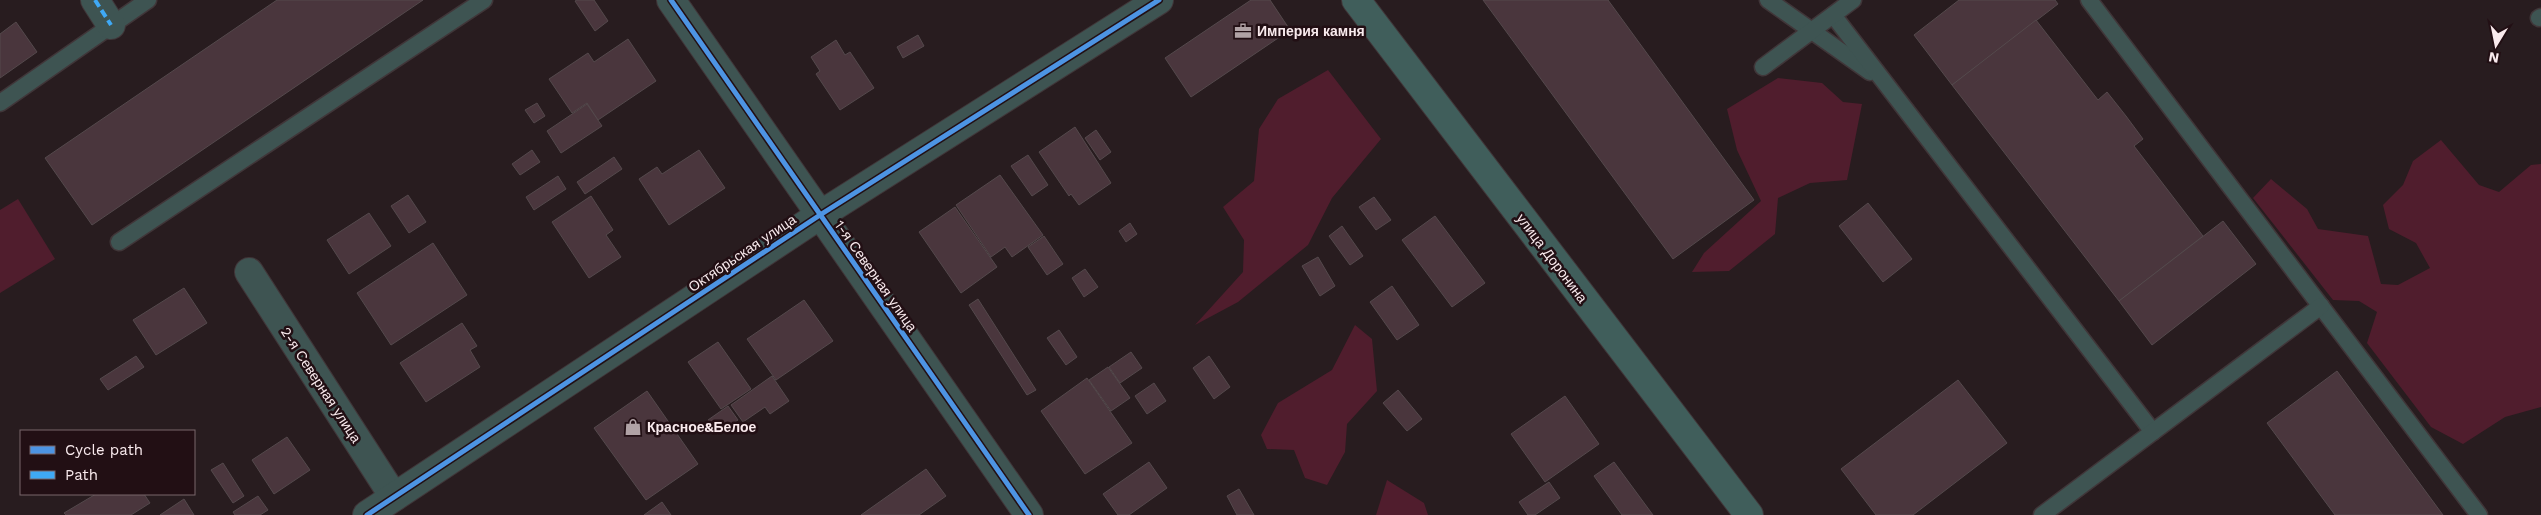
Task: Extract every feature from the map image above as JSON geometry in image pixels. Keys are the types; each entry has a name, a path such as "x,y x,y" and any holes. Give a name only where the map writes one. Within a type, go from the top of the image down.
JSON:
{"main road":[{"name":"улица Доронина","path":"1356,0 1749,515"}],"street":[{"path":"95,0 111,25"},
{"name":"1-я Северная улица","path":"671,0 1029,515"},
{"name":"Октябрьская улица","path":"367,515 820,215 1159,0"},
{"name":"2-я Северная улица","path":"249,272 394,497"}],"lane":[{"path":"0,103 148,0"},
{"path":"119,242 484,0"},
{"path":"1768,0 1884,82"},
{"path":"1763,67 1853,0"},
{"path":"2088,0 2479,515"},
{"path":"1833,15 2153,432"},
{"path":"2042,515 2321,306"}],"shaded area":[{"path":"1328,70 1381,139 1332,198 1308,245 1238,302 1195,325 1243,272 1244,240 1223,207 1254,181 1259,129 1278,99"},
{"path":"1778,78 1822,83 1843,102 1862,104 1847,180 1810,183 1778,198 1775,234 1729,271 1692,272 1704,253 1761,201 1737,150 1727,109"},
{"path":"2441,140 2479,185 2499,192 2531,165 2541,164 2541,407 2505,417 2463,444 2431,427 2367,343 2377,312 2359,301 2333,300 2253,198 2271,179 2307,209 2318,229 2368,236 2381,284 2398,285 2430,268 2416,243 2389,229 2383,205 2403,185 2413,161"},
{"path":"18,199 55,259 0,293 0,210"},
{"path":"1355,325 1372,339 1377,391 1347,424 1345,452 1327,485 1305,478 1294,450 1267,449 1261,435 1278,403 1332,370"},
{"path":"1387,480 1424,503 1428,515 1376,515"}],"building":[{"path":"277,0 423,0 92,225 45,158"},
{"path":"594,0 608,21 595,31 575,1"},
{"path":"1251,0 1270,0 1290,30 1191,97 1165,58"},
{"path":"1483,0 1608,0 1754,200 1673,259"},
{"path":"1959,0 2055,0 2058,4 1952,85 1914,35"},
{"path":"2036,20 2098,100 2107,92 2126,116 2143,139 2134,146 2203,236 2119,301 1952,85"},
{"path":"16,22 37,52 0,78 0,34"},
{"path":"918,35 924,46 903,58 897,47"},
{"path":"628,39 656,81 598,120 587,103 572,113 549,79 588,53 594,62"},
{"path":"836,40 845,55 850,52 874,88 840,110 816,74 820,71 811,57"},
{"path":"537,103 545,116 534,123 525,110"},
{"path":"587,104 602,126 561,153 547,131"},
{"path":"1075,127 1111,183 1079,205 1071,194 1069,196 1039,152"},
{"path":"1096,130 1111,152 1100,160 1085,138"},
{"path":"532,150 540,162 520,175 512,164"},
{"path":"699,150 725,188 669,225 639,179 657,167 662,174"},
{"path":"1028,155 1048,185 1032,196 1011,166"},
{"path":"614,157 622,169 585,194 577,182"},
{"path":"1000,175 1043,235 1012,257 1005,247 991,257 956,205"},
{"path":"558,176 566,189 534,210 526,197"},
{"path":"408,195 426,222 409,233 391,206"},
{"path":"591,196 613,230 606,235 621,257 589,278 552,222"},
{"path":"1374,197 1391,220 1376,230 1359,207"},
{"path":"1868,203 1912,259 1883,282 1839,226"},
{"path":"955,207 997,267 961,293 919,232"},
{"path":"369,213 391,246 349,274 327,240"},
{"path":"1435,216 1485,283 1452,307 1402,240"},
{"path":"2223,221 2256,264 2152,345 2119,301"},
{"path":"1130,223 1137,234 1126,242 1119,231"},
{"path":"1342,226 1363,256 1350,265 1329,236"},
{"path":"1044,236 1063,264 1047,275 1028,247"},
{"path":"433,243 467,295 391,345 357,293"},
{"path":"1318,257 1335,286 1320,296 1302,266"},
{"path":"1085,269 1098,287 1084,297 1072,278"},
{"path":"1392,286 1419,325 1397,340 1370,302"},
{"path":"184,288 207,323 156,355 133,320"},
{"path":"978,299 1036,390 1027,395 969,305"},
{"path":"804,300 833,341 776,380 747,339"},
{"path":"462,323 477,346 470,350 480,367 426,402 400,363"},
{"path":"1059,330 1077,357 1066,365 1047,338"},
{"path":"718,342 751,389 721,409 688,362"},
{"path":"1131,352 1142,368 1120,383 1109,367"},
{"path":"136,356 144,367 108,390 100,379"},
{"path":"1209,356 1230,387 1214,399 1193,368"},
{"path":"1108,367 1130,398 1111,411 1089,380"},
{"path":"2337,371 2443,515 2335,515 2267,423"},
{"path":"772,376 789,401 770,414 765,407 743,422 731,405"},
{"path":"1087,378 1132,443 1085,474 1041,411"},
{"path":"1958,380 2007,443 1913,515 1876,515 1841,469"},
{"path":"1154,383 1166,401 1147,414 1135,396"},
{"path":"1398,390 1422,419 1407,431 1383,403"},
{"path":"647,391 698,464 646,500 594,428"},
{"path":"1565,396 1599,444 1545,482 1511,434"},
{"path":"728,406 738,420 717,434 708,420"},
{"path":"287,437 310,470 274,494 252,460"},
{"path":"1149,462 1167,488 1129,515 1118,515 1103,494"},
{"path":"1614,462 1653,515 1622,515 1594,476"},
{"path":"223,463 244,496 233,503 211,470"},
{"path":"926,469 946,496 919,515 861,515"},
{"path":"1549,482 1560,498 1535,515 1528,515 1519,502"},
{"path":"1239,489 1254,515 1237,515 1227,496"},
{"path":"94,495 145,495 150,503 131,515 66,515 64,513"},
{"path":"258,496 268,510 260,515 235,515 233,512"},
{"path":"184,499 194,515 160,515"},
{"path":"662,502 671,515 644,515"}],"marked path":[{"path":"95,0 111,25"}],"cycle path":[{"path":"671,0 1029,515"},
{"path":"367,515 820,215 1159,0"}],"place":[{"name":"Империя камня","path":"1243,31"},
{"name":"Красное&Белое","path":"633,427"}]}
